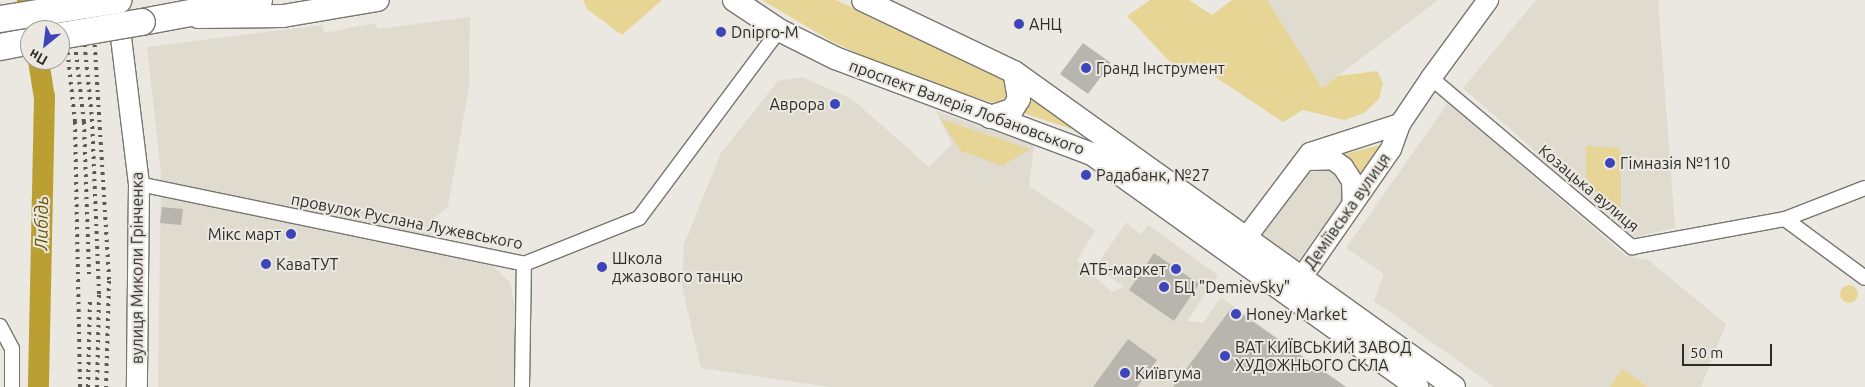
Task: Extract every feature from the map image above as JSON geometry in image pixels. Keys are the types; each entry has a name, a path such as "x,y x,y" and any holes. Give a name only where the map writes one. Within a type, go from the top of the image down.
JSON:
{"highway":[{"path":"0,19 117,0"},
{"path":"70,34 259,0"},
{"path":"0,47 20,43"}],"main road":[{"path":"182,14 213,20 283,16 378,0"},
{"name":"проспект Валерія Лобановського","path":"734,0 779,30 835,58 1092,154 1239,248"},
{"name":"проспект Валерія Лобановського","path":"863,0 1014,72 1239,248 1294,288 1417,387"},
{"path":"990,117 1012,110 1019,99 1014,72"},
{"name":"проспект Валерія Лобановського","path":"1294,288 1454,387"}],"street":[{"name":"вулиця Миколи Грінченка","path":"117,0 139,184 137,387"},
{"name":"Деміївська вулиця","path":"1294,288 1391,149 1400,124 1488,0"},
{"name":"провулок Руслана Лужевського","path":"139,184 524,264 639,218 779,30"},
{"name":"Козацька вулиця","path":"1431,78 1632,247 1785,219 1865,188"},
{"name":"Деміївська вулиця","path":"1239,248 1299,162 1310,154 1400,124"},
{"path":"1299,162 1332,159 1344,167 1352,181 1353,204"},
{"path":"1785,219 1865,278"},
{"path":"522,387 524,264"},
{"path":"0,326 12,349 12,387"}],"shaded area":[{"path":"583,0 662,0 622,35 587,9"},
{"path":"762,0 836,0 994,72 1007,81 1010,92 1002,102 990,102 894,70 833,42"},
{"path":"1150,0 1189,0 1212,15 1232,0 1267,0 1322,88 1338,76 1377,71 1383,83 1379,99 1364,113 1344,120 1303,110 1283,122 1208,72 1170,62 1127,16"},
{"path":"1260,0 1438,0 1322,88"},
{"name":"Гімназія №110","path":"1536,0 1658,0 1675,228 1634,237 1463,88"},
{"path":"470,17 469,85 448,207 434,218 428,252 493,266 510,283 516,312 514,387 158,387 161,173 147,47 322,25 325,33 375,23 378,29"},
{"path":"802,77 852,99 929,167 952,144 936,111 1034,145 1029,186 1095,230 1077,260 1112,292 1124,287 1100,270 1098,263 1126,223 1141,234 1148,225 1218,275 1187,321 1203,323 1221,297 1346,387 830,387 701,368 682,287 684,244 721,153 778,81"},
{"path":"1029,94 1078,131 1020,112"},
{"path":"1448,103 1626,256 1648,260 1726,324 1701,387 1495,387 1374,301 1384,274 1346,248"},
{"path":"940,119 1030,149 1002,166 961,151"},
{"path":"1388,143 1361,182 1354,166 1341,155"},
{"path":"1586,146 1620,148 1621,208 1592,189 1586,176"},
{"path":"1326,164 1345,182 1344,199 1297,262 1260,235 1297,175"},
{"path":"1849,285 1857,290 1858,294 1853,302 1849,303 1841,298 1840,294 1845,286"},
{"path":"1622,369 1648,387 1610,387"}],"building":[{"name":"Гранд Інструмент","path":"1083,43 1111,63 1088,94 1060,74"},
{"path":"162,207 183,209 181,225 160,223"},
{"name":"БЦ \"DemievSky\"","path":"1154,253 1199,284 1174,321 1129,290"},
{"path":"1232,307 1346,387 1173,387"},
{"name":"Київгума","path":"1128,339 1157,360 1137,387 1093,387"}],"waterway":[{"name":"Либідь","path":"27,0 30,20"},
{"name":"Либідь","path":"38,387 44,96 40,70"}],"railway":[{"path":"62,0 75,122 80,387"},
{"path":"70,0 84,122 89,275"},
{"path":"80,0 92,119 99,295 97,387"},
{"path":"92,0 109,281 106,387"},
{"path":"88,387 90,297"}],"place":[{"name":"АНЦ","path":"1019,24"},
{"name":"Dnipro-M","path":"721,32"},
{"name":"Гранд Інструмент","path":"1086,68"},
{"name":"Аврора","path":"835,104"},
{"name":"Гімназія №110","path":"1610,163"},
{"name":"Радабанк, №27","path":"1086,175"},
{"name":"Мікс март","path":"291,234"},
{"name":"КаваТУТ","path":"266,264"},
{"name":"Школа джазового танцю","path":"602,267"},
{"name":"АТБ-маркет","path":"1176,269"},
{"name":"БЦ \"DemievSky\"","path":"1164,287"},
{"name":"Honey Market","path":"1236,314"},
{"name":"ВАТ КИЇВСЬКИЙ ЗАВОД ХУДОЖНЬОГО СКЛА","path":"1225,356"},
{"name":"Київгума","path":"1125,373"}]}
